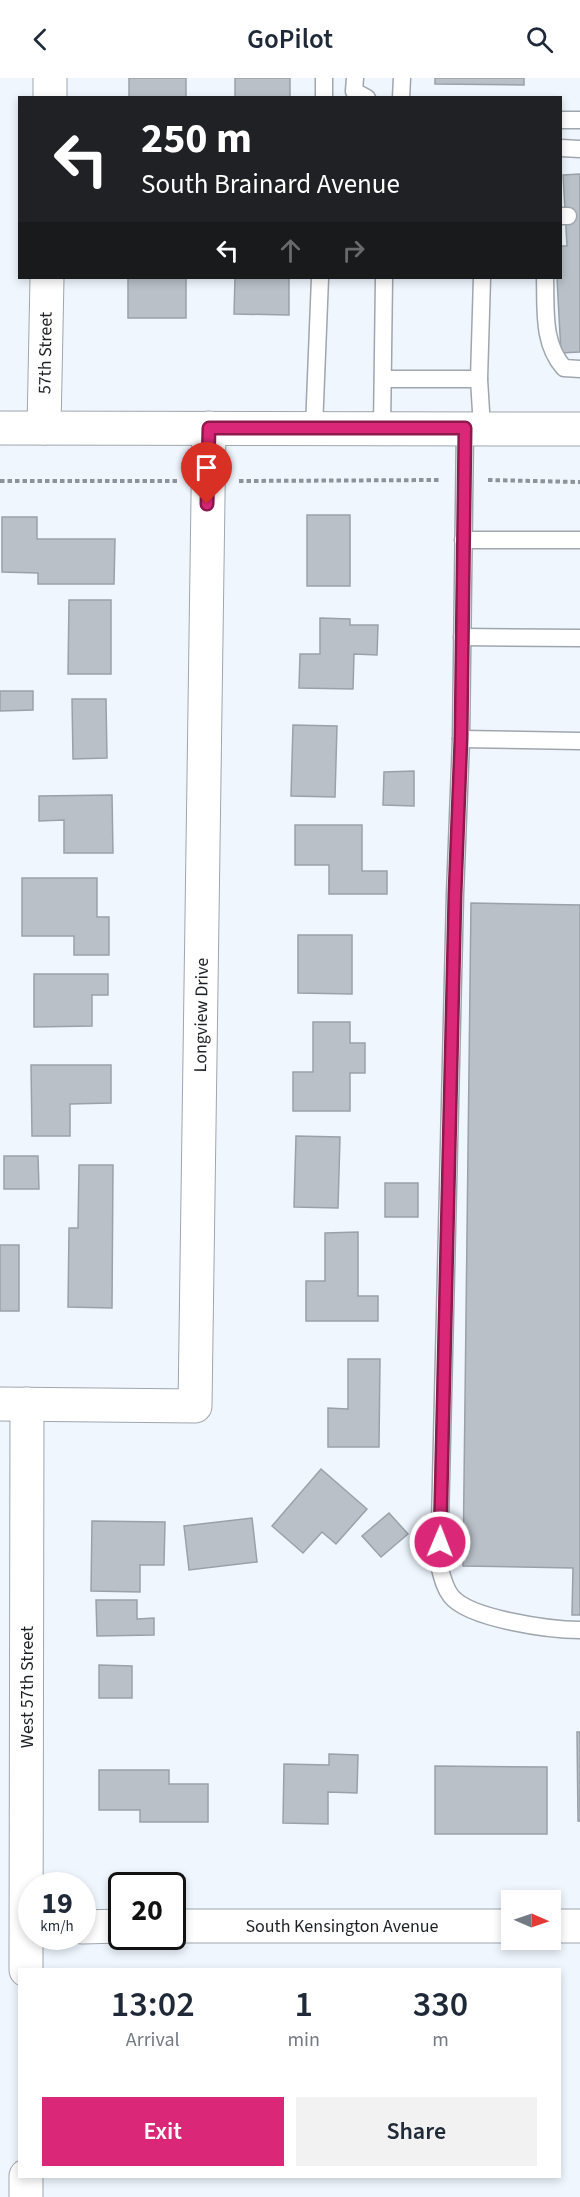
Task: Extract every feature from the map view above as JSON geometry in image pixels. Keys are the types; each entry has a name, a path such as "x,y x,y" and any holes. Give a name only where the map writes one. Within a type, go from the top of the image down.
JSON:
{"street":[{"path":"50,78 50,96"},
{"name":"57th Street","path":"44,428 47,279"},
{"path":"0,428 580,429"},
{"name":"Longview Drive","path":"14,1404 195,1406 209,428"},
{"name":"West 57th Street","path":"14,1404 21,1872"},
{"name":"South Kensington Avenue","path":"186,1926 501,1926"},
{"path":"561,1926 580,1926"},
{"path":"26,2178 26,2197"}],"lane":[{"path":"324,78 324,96"},
{"path":"355,78 354,91 363,96"},
{"path":"401,96 402,78"},
{"path":"562,120 580,120"},
{"path":"562,148 580,149"},
{"path":"314,428 321,279"},
{"path":"382,428 384,279"},
{"path":"482,279 479,379 464,480 461,739 455,894 440,1565 444,1582 452,1598 482,1614 521,1624 580,1630"},
{"path":"545,279 546,330 553,356 564,368 580,369"},
{"path":"383,380 479,379"},
{"path":"463,540 580,540"},
{"path":"462,637 580,638"},
{"path":"461,739 580,741"}],"path":[{"path":"0,481 580,482"}],"building":[{"path":"129,78 186,78 186,96 129,96"},
{"path":"235,78 290,78 290,96 235,96"},
{"path":"435,78 524,78 524,85 435,84"},
{"path":"580,174 580,352 561,353 557,279 562,279 562,246 567,246 563,175"},
{"path":"128,279 186,279 186,318 128,318"},
{"path":"235,279 289,279 289,315 234,314"},
{"path":"307,515 350,515 350,586 307,586"},
{"path":"2,517 37,517 37,539 115,539 114,584 38,584 38,573 2,572"},
{"path":"69,600 111,600 111,674 68,674"},
{"path":"320,618 350,619 350,625 378,625 377,655 354,654 353,689 299,688 300,654 320,654"},
{"path":"0,691 33,691 33,710 0,711"},
{"path":"72,699 106,699 107,758 73,759"},
{"path":"293,725 337,726 335,797 291,796"},
{"path":"414,771 414,806 383,805 384,772"},
{"path":"112,795 113,853 64,853 64,820 39,821 39,796"},
{"path":"295,825 362,825 362,871 387,871 387,894 329,894 329,865 295,865"},
{"path":"22,878 97,878 97,917 109,917 109,955 74,955 74,936 22,936"},
{"path":"471,903 580,905 580,1615 572,1615 573,1568 463,1566"},
{"path":"298,935 352,935 352,994 298,993"},
{"path":"34,974 108,974 108,995 92,995 92,1026 34,1027"},
{"path":"313,1022 350,1022 350,1043 365,1043 365,1073 350,1073 350,1111 293,1111 293,1072 313,1072"},
{"path":"31,1065 111,1065 111,1103 70,1104 70,1136 32,1136"},
{"path":"296,1136 340,1137 338,1208 294,1207"},
{"path":"4,1156 38,1156 39,1189 4,1189"},
{"path":"79,1165 113,1165 112,1308 68,1307 69,1228 78,1228"},
{"path":"385,1183 418,1183 418,1217 385,1217"},
{"path":"358,1232 358,1296 378,1296 378,1321 306,1321 306,1281 325,1281 325,1233"},
{"path":"0,1245 19,1245 19,1311 0,1311"},
{"path":"348,1359 380,1359 379,1447 328,1447 328,1408 348,1409"},
{"path":"321,1469 367,1509 336,1544 322,1532 303,1553 272,1526"},
{"path":"389,1513 408,1534 381,1557 362,1536"},
{"path":"252,1518 257,1562 189,1570 184,1526"},
{"path":"92,1521 165,1522 164,1565 140,1565 140,1592 91,1591"},
{"path":"96,1600 137,1600 137,1619 154,1618 154,1635 97,1636"},
{"path":"99,1665 132,1666 132,1698 99,1698"},
{"path":"577,1732 580,1732 580,1821 578,1821"},
{"path":"329,1754 358,1755 357,1793 328,1792 328,1824 283,1823 284,1764 329,1765"},
{"path":"435,1766 547,1767 547,1834 435,1834"},
{"path":"99,1770 169,1770 169,1784 208,1784 208,1822 140,1822 140,1810 99,1810"}],"route":[{"path":"207,504 209,428 465,428 461,739 455,894 440,1542"}]}
